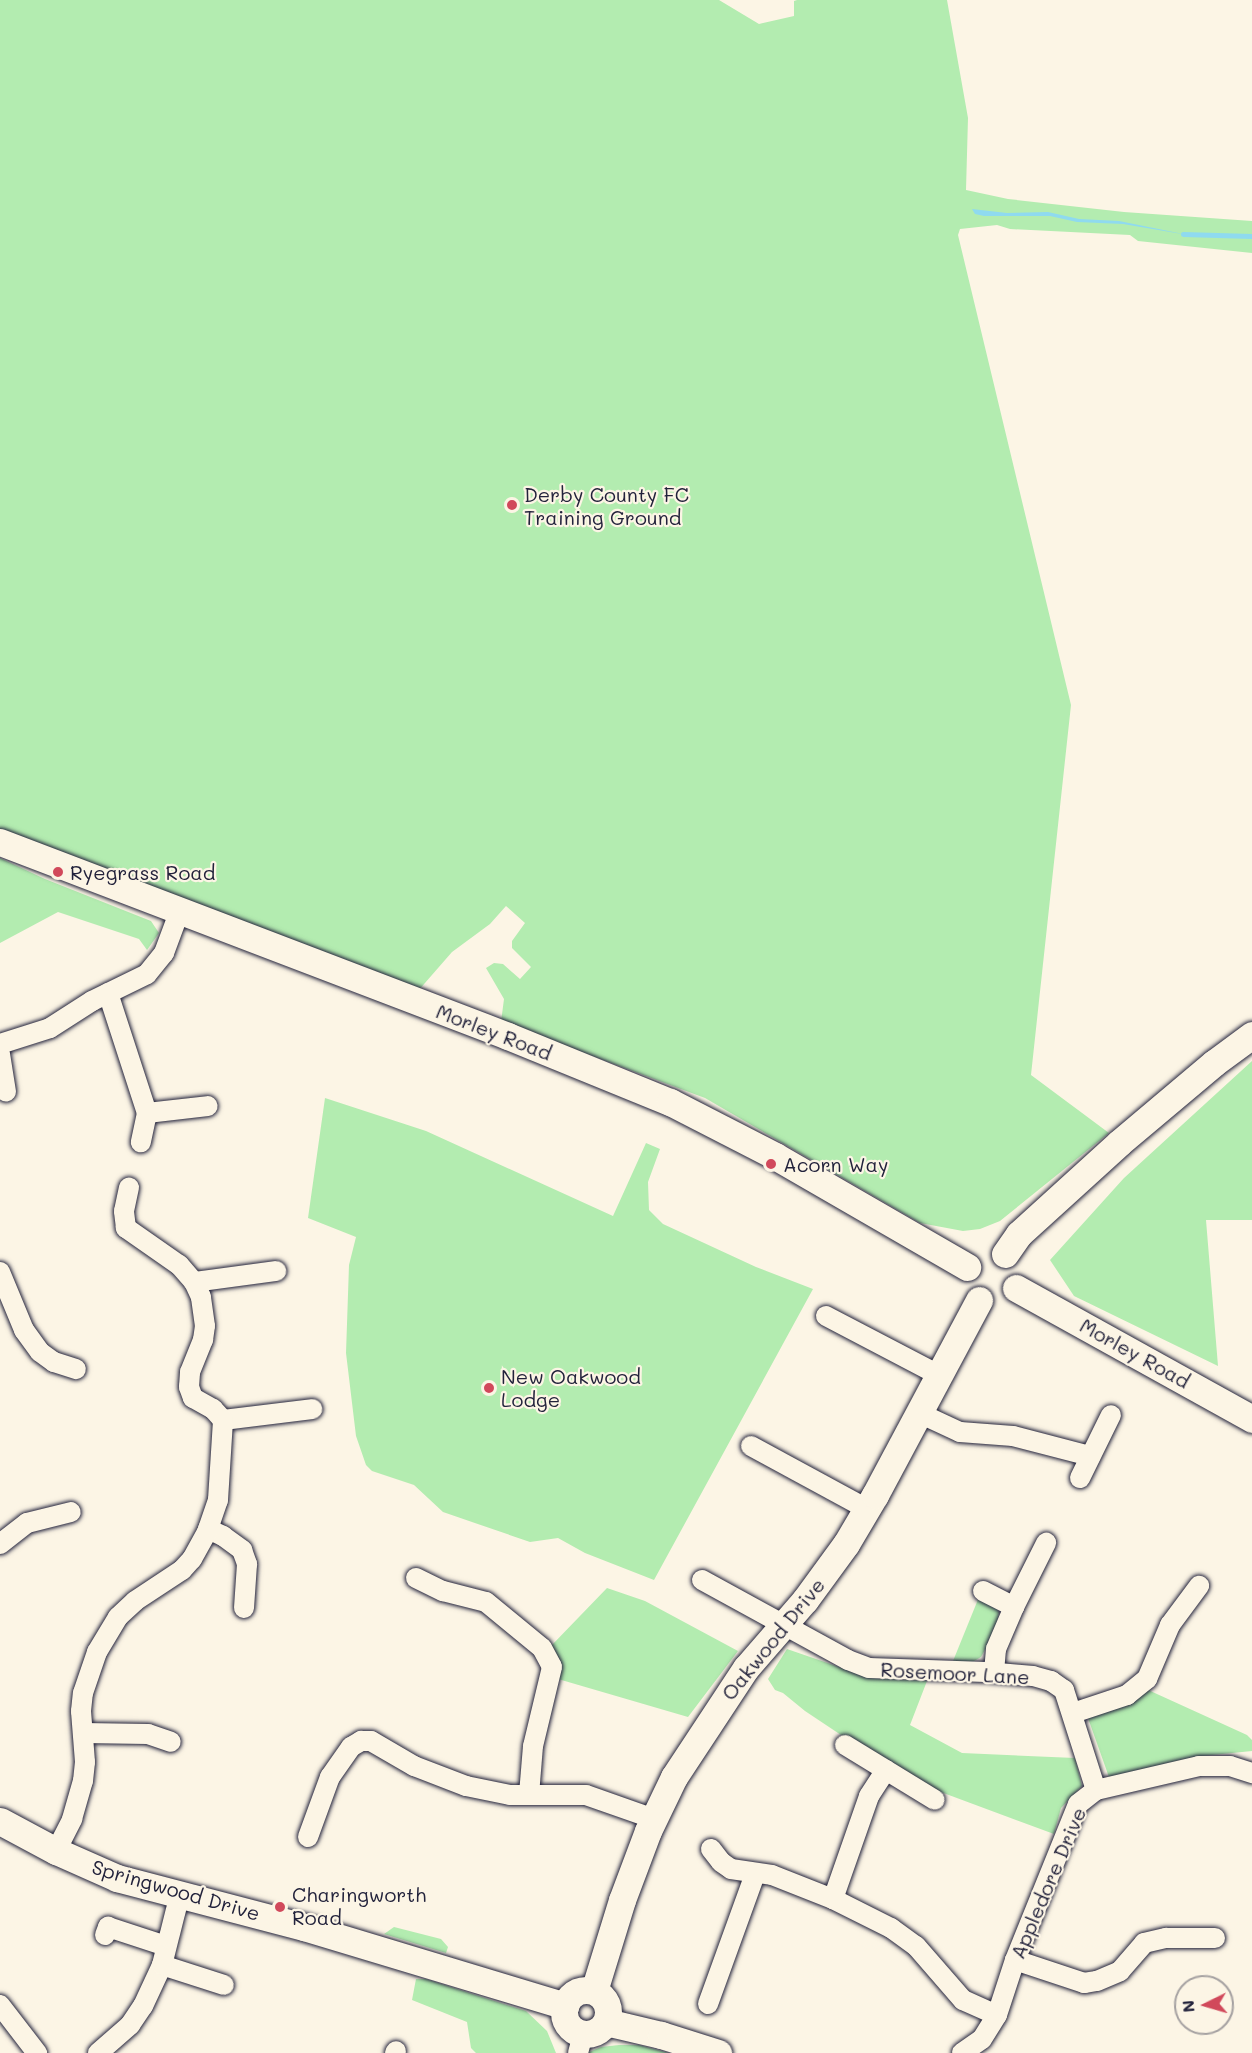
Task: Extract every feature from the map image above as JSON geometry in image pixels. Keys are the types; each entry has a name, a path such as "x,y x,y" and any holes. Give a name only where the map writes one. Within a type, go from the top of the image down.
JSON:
{"street":[{"name":"Morley Road","path":"0,842 508,1036 670,1102 775,1156 967,1267"},
{"path":"0,1044 50,1028 108,993 147,974 164,953 180,910"},
{"path":"108,993 147,1113 141,1142"},
{"path":"1005,1254 1019,1234 1119,1143 1214,1063 1252,1035"},
{"path":"0,1054 6,1092"},
{"path":"147,1113 208,1106"},
{"path":"56,1851 72,1819 83,1781 84,1693 97,1652 118,1617 135,1601 182,1570 192,1559 208,1529 218,1500 223,1420 213,1409 194,1398 189,1387 190,1372 200,1350 205,1326 201,1297 194,1282 167,1255 130,1233 126,1228 124,1211 129,1188"},
{"path":"989,1251 1005,1254 1017,1268 1016,1288 1007,1299 998,1303 979,1300 971,1293 966,1282 967,1267 977,1256 989,1251"},
{"path":"194,1282 276,1271"},
{"path":"0,1272 5,1300 40,1352 54,1362 76,1369"},
{"name":"Morley Road","path":"1016,1288 1252,1419"},
{"name":"Oakwood Drive","path":"594,1990 622,1900 654,1819 674,1777 746,1668 785,1624 832,1564 867,1509 979,1300"},
{"path":"826,1316 939,1375"},
{"path":"223,1420 312,1409"},
{"path":"919,1413 960,1432 1013,1436 1090,1456"},
{"path":"1080,1478 1111,1415"},
{"path":"751,1446 867,1509"},
{"path":"0,1544 27,1523 71,1512"},
{"path":"208,1529 223,1536 242,1550 247,1564 244,1608"},
{"path":"994,1672 996,1649 1014,1607 1046,1544"},
{"path":"416,1578 442,1591 486,1602 542,1648 552,1666 533,1746 529,1795"},
{"name":"Rosemoor Lane","path":"702,1580 848,1660 869,1668 994,1672 1033,1676 1051,1681 1064,1690 1096,1790"},
{"path":"1073,1713 1127,1695 1147,1678 1170,1625 1199,1586"},
{"path":"983,1591 1014,1607"},
{"path":"83,1733 148,1734 171,1742"},
{"path":"308,1837 330,1778 351,1747 361,1741 371,1741 414,1766 466,1786 510,1795 586,1795 654,1819"},
{"path":"845,1745 935,1800"},
{"name":"Appledore Drive","path":"962,2053 982,2039 997,2015 1015,1960 1078,1804 1096,1790 1199,1766 1230,1766 1252,1773"},
{"path":"833,1899 870,1796 886,1770"},
{"name":"Springwood Drive","path":"0,1821 56,1851 117,1878 304,1927 565,2006"},
{"path":"711,1849 721,1862 731,1869 772,1875 833,1899 899,1934 916,1946 963,2000 997,2015"},
{"path":"708,2004 755,1874"},
{"path":"108,2050 143,2006 162,1965 180,1894"},
{"path":"105,1935 108,1927 166,1946"},
{"path":"1015,1960 1084,1983 1098,1981 1120,1971 1144,1943 1166,1938 1215,1938"},
{"path":"162,1965 224,1985"},
{"path":"589,2036 608,2007 594,1990 579,1990 567,2000 565,2020 570,2027 589,2036 713,2052"},
{"path":"0,2005 37,2053"}],"green space":[{"name":"Derby County FC Training Ground","path":"0,0 719,0 759,24 794,16 794,1 797,0 947,0 968,118 966,190 1008,199 1124,212 1252,221 1252,253 1138,241 1130,235 1010,229 997,225 960,229 958,235 1071,705 1031,1075 1109,1133 1000,1221 980,1229 963,1231 920,1223 705,1098 501,1022 504,999 486,968 494,963 503,964 520,979 531,967 512,948 512,941 525,923 506,906 490,924 452,952 418,991 0,831"},
{"path":"0,858 45,879 151,921 159,933 147,950 139,939 58,912 0,943"},
{"path":"1252,1061 1252,1220 1206,1220 1218,1366 1074,1296 1050,1260 1124,1178"},
{"path":"325,1098 426,1131 613,1216 646,1143 660,1149 648,1182 649,1210 663,1224 756,1267 813,1289 654,1580 585,1553 558,1538 530,1542 443,1512 414,1485 372,1471 366,1465 356,1436 346,1353 349,1265 356,1237 308,1218"},
{"path":"607,1588 645,1601 738,1651 688,1717 558,1679 561,1664 551,1646"},
{"path":"979,1597 993,1604 999,1612 997,1628 981,1657 969,1664 953,1661"},
{"path":"787,1649 871,1678 927,1681 910,1725 962,1753 1075,1758 1082,1786 1061,1808 1054,1834 930,1788 880,1761 805,1711 783,1693 775,1690 768,1679"},
{"path":"1146,1689 1247,1735 1252,1740 1252,1751 1202,1756 1110,1780 1088,1718 1131,1704"},
{"path":"394,1927 441,1939 448,1947 446,1953 384,1934"},
{"path":"416,1979 426,1979 526,2011 547,2031 556,2053 476,2053 471,2048 467,2022 412,2000"},
{"path":"639,2045 669,2053 587,2053 601,2047"}],"water":[{"path":"972,209 1007,213 1048,212 1079,219 1119,221 1188,235 1123,224 1077,222 1050,216 984,216 975,214"}],"waterway":[{"path":"1183,234 1252,236"}],"place":[{"name":"Derby County FC Training Ground","path":"512,505"},
{"name":"Ryegrass Road","path":"58,872"},
{"name":"Acorn Way","path":"771,1164"},
{"name":"New Oakwood Lodge","path":"489,1388"},
{"name":"Charingworth Road","path":"280,1907"}]}
